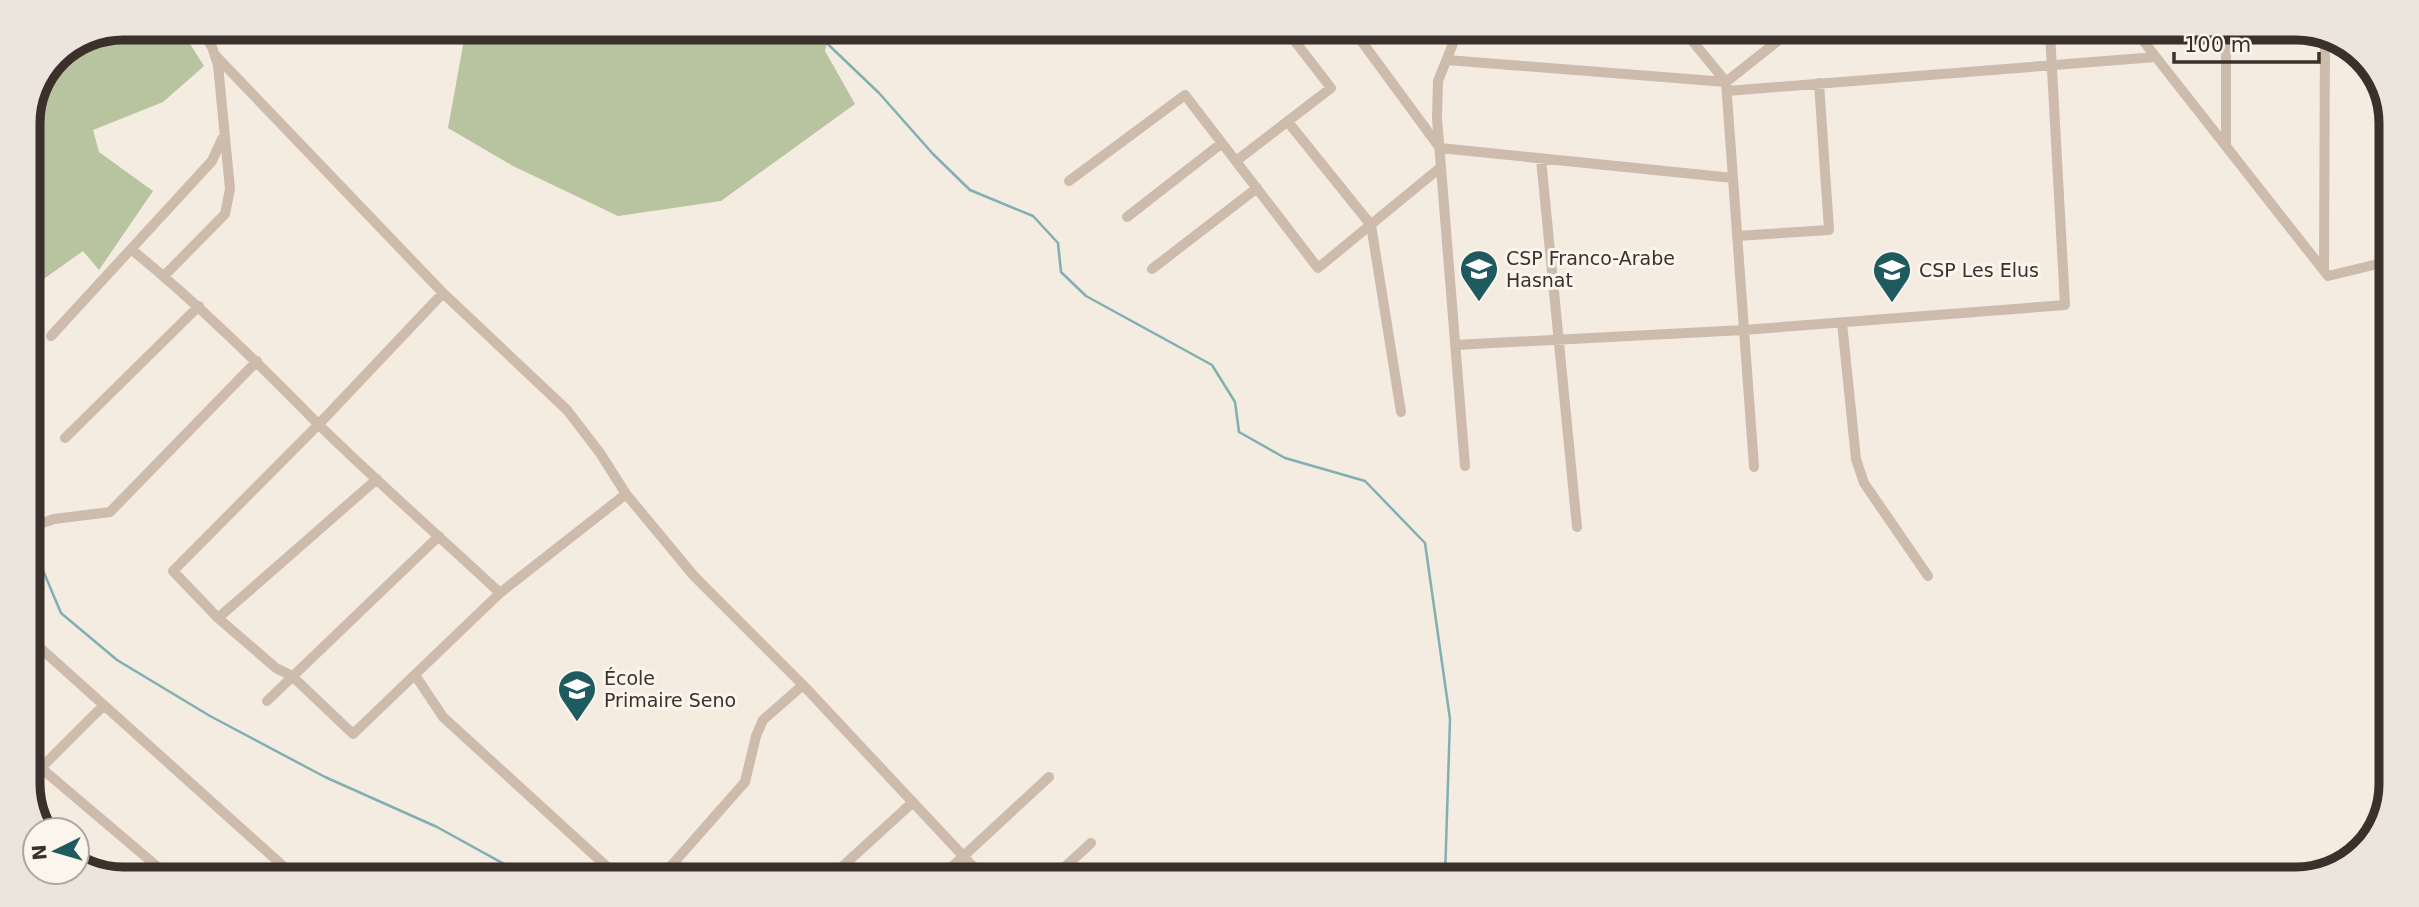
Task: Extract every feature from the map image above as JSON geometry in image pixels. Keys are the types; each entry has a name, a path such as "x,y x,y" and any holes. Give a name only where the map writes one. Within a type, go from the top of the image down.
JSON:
{"street":[{"path":"164,276 225,214 230,189 218,65 207,40"},
{"path":"1236,161 1331,88 1294,40"},
{"path":"1361,40 1440,148 1733,178"},
{"path":"1454,40 1438,81 1437,118 1465,466"},
{"path":"1691,40 1726,86 1755,467"},
{"path":"1726,86 1780,40"},
{"path":"1455,345 1744,330 2065,305 2050,40"},
{"path":"2143,40 2328,276 2379,264"},
{"path":"2226,40 2226,146"},
{"path":"2324,270 2325,46"},
{"path":"215,55 443,293 566,410 600,453 626,494 694,576 803,685 974,867"},
{"path":"1447,60 1726,86 1819,83 2156,57"},
{"path":"1737,236 1829,230 1819,83"},
{"path":"1069,180 1185,95 1318,268 1441,167"},
{"path":"1288,121 1371,225 1401,412"},
{"path":"51,336 212,161 224,135"},
{"path":"1127,217 1222,143"},
{"path":"1541,159 1577,527"},
{"path":"1152,268 1256,188"},
{"path":"131,249 199,306 319,424 500,593"},
{"path":"443,293 319,424 173,571 218,618 276,668 292,676 354,734 500,593 626,494"},
{"path":"65,438 199,306"},
{"path":"1842,323 1856,459 1864,483 1928,576"},
{"path":"40,524 54,519 110,512 257,361"},
{"path":"218,618 377,479"},
{"path":"267,701 439,536"},
{"path":"40,647 284,867"},
{"path":"415,675 443,717 608,867"},
{"path":"670,867 745,782 756,736 763,720 803,685"},
{"path":"104,705 41,768 158,867"},
{"path":"952,867 1049,777"},
{"path":"842,867 913,802"},
{"path":"1065,867 1091,843"}],"green space":[{"path":"123,40 188,40 204,66 163,102 93,130 99,152 153,191 99,270 83,251 40,282 40,123 47,91 64,64 91,47"},
{"path":"464,40 828,40 825,51 855,104 721,201 618,216 513,166 448,128"}],"waterway":[{"path":"823,40 879,93 933,154 970,190 1033,216 1058,243 1061,272 1086,296 1212,365 1235,402 1239,432 1285,458 1365,481 1425,543 1450,719 1445,867"},
{"path":"40,563 61,613 117,660 210,716 325,777 437,827 510,867"}],"place":[{"name":"CSP Franco-Arabe Hasnat","path":"1479,303"},
{"name":"CSP Les Elus","path":"1892,304"},
{"name":"École Primaire Seno","path":"577,723"}]}
